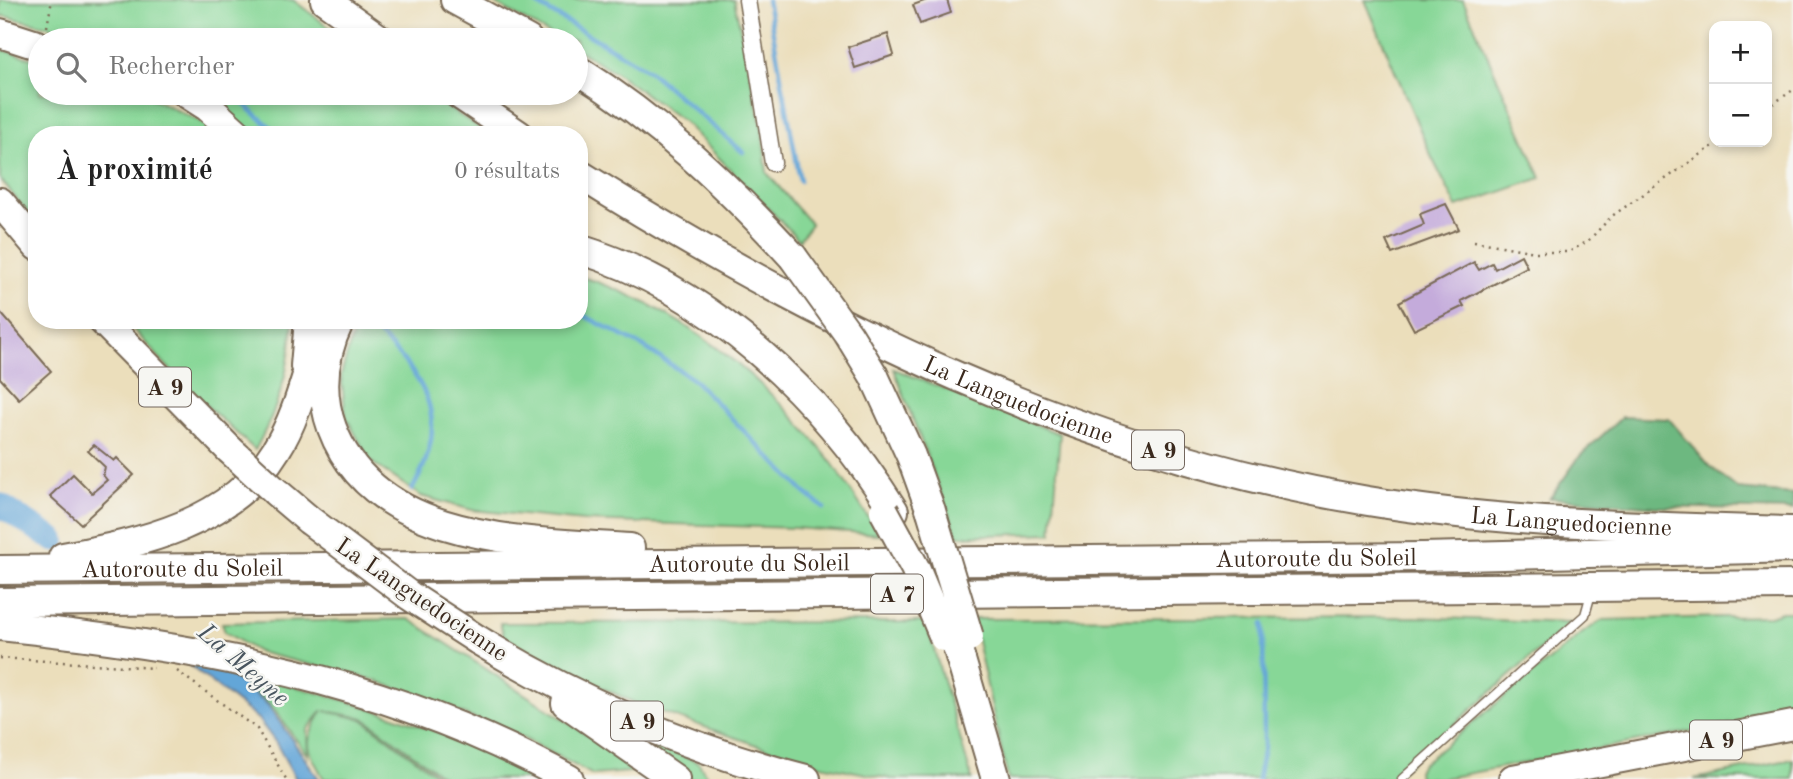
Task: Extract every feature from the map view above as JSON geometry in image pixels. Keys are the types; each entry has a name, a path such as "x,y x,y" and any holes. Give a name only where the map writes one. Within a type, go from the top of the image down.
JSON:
{"highway":[{"path":"325,0 364,28"},
{"path":"456,0 506,28"},
{"path":"0,33 28,39"},
{"path":"588,77 634,107 690,152 793,257 849,335 874,376 911,456 931,511 956,637 991,773"},
{"path":"205,105 229,126"},
{"path":"475,105 506,126"},
{"name":"La Languedocienne","path":"588,179 735,267 902,353 1045,411 1166,453 1368,501 1533,520 1793,531"},
{"path":"0,202 28,235"},
{"path":"588,252 620,264 707,313 761,355 835,429 930,578 956,637"},
{"path":"588,263 664,296 739,348 816,421 889,511"},
{"name":"La Languedocienne","path":"111,329 230,450 276,492 410,596 530,672 639,722 700,746 806,779"},
{"path":"303,386 308,329"},
{"path":"0,569 148,538 208,513 239,491 265,465 285,433 324,329"},
{"path":"337,329 324,373 325,404 334,433 359,472 388,498 409,510 459,529 500,538 821,562"},
{"name":"Autoroute du Soleil","path":"0,569 1437,556 1793,548"},
{"name":"Autoroute du Soleil","path":"0,602 1793,586"},
{"path":"0,626 157,656 233,658 289,670 415,708 527,756 569,779"},
{"path":"478,640 675,779"},
{"name":"A 9","path":"1513,779 1793,726"},
{"path":"1560,779 1639,755"}],"street":[{"path":"747,0 773,163"}],"lane":[{"path":"1402,779 1585,615 1593,587"}],"path":[{"path":"45,28 52,0"},
{"path":"1772,105 1793,90"},
{"path":"1474,240 1535,252 1569,252 1588,241 1612,216 1712,147"},
{"path":"0,658 157,656"},
{"path":"175,669 257,729 286,779"}],"green space":[{"path":"0,0 293,0 330,28 57,28 0,15"},
{"path":"489,0 734,0 762,129 767,173 811,224 799,240 684,122 615,72 588,56 588,28 539,28"},
{"path":"1365,0 1463,0 1541,178 1457,207 1432,158"},
{"path":"0,49 28,57 28,105 166,105 206,126 28,126 28,213 0,179"},
{"path":"216,105 444,105 476,126 243,126"},
{"path":"588,279 651,306 718,348 748,373 777,400 829,459 879,534 794,528 584,521 472,510 421,496 370,461 346,417 341,375 355,329 588,329"},
{"path":"133,329 292,329 282,387 271,418 255,450 185,386"},
{"path":"894,369 1060,434 1052,533 957,536"},
{"path":"1622,417 1669,419 1709,466 1738,489 1793,494 1793,510 1658,507 1550,498 1580,456"},
{"path":"1793,612 1793,712 1439,779 1419,778 1421,765 1585,631 1603,620 1770,616"},
{"path":"1415,617 1570,623 1392,779 1008,779 972,619"},
{"path":"409,619 643,771 593,775 517,735 375,680 258,652 225,632 222,623"},
{"path":"926,622 972,779 892,779 806,762 635,703 545,661 504,636 500,623"},
{"path":"229,670 388,714 465,743 539,779 446,779 364,718 325,711 362,719 442,779 324,779 313,759 309,744 312,730 323,710 307,730 308,756 270,704"},
{"path":"643,739 698,762 709,779 688,779 645,748"},
{"path":"1793,759 1793,779 1694,779"}],"water":[{"path":"185,662 222,668 268,705 319,779 296,779 276,743 258,719"}],"building":[{"path":"927,0 947,0 951,13 920,24 913,5"},
{"path":"888,34 894,55 855,68 848,47"},
{"path":"1446,204 1459,229 1392,254 1386,241 1424,225 1420,214"},
{"path":"1521,255 1527,267 1461,301 1464,306 1414,330 1399,302 1474,262 1479,270 1492,263 1495,269"},
{"path":"0,312 51,371 19,399 0,378"},
{"path":"94,445 114,461 117,458 134,475 81,524 50,496 73,474 92,493 107,480 103,475 105,467 88,451"}],"waterway":[{"path":"530,0 577,28"},
{"path":"767,0 800,181"},
{"path":"588,34 648,70 743,152"},
{"path":"245,105 270,126"},
{"path":"588,318 644,347 694,380 804,492 824,508"},
{"path":"373,329 404,361 427,398 431,439 425,463 412,490"},
{"name":"La Meyne","path":"0,505 54,540"},
{"path":"1258,779 1264,746 1263,624"}]}
